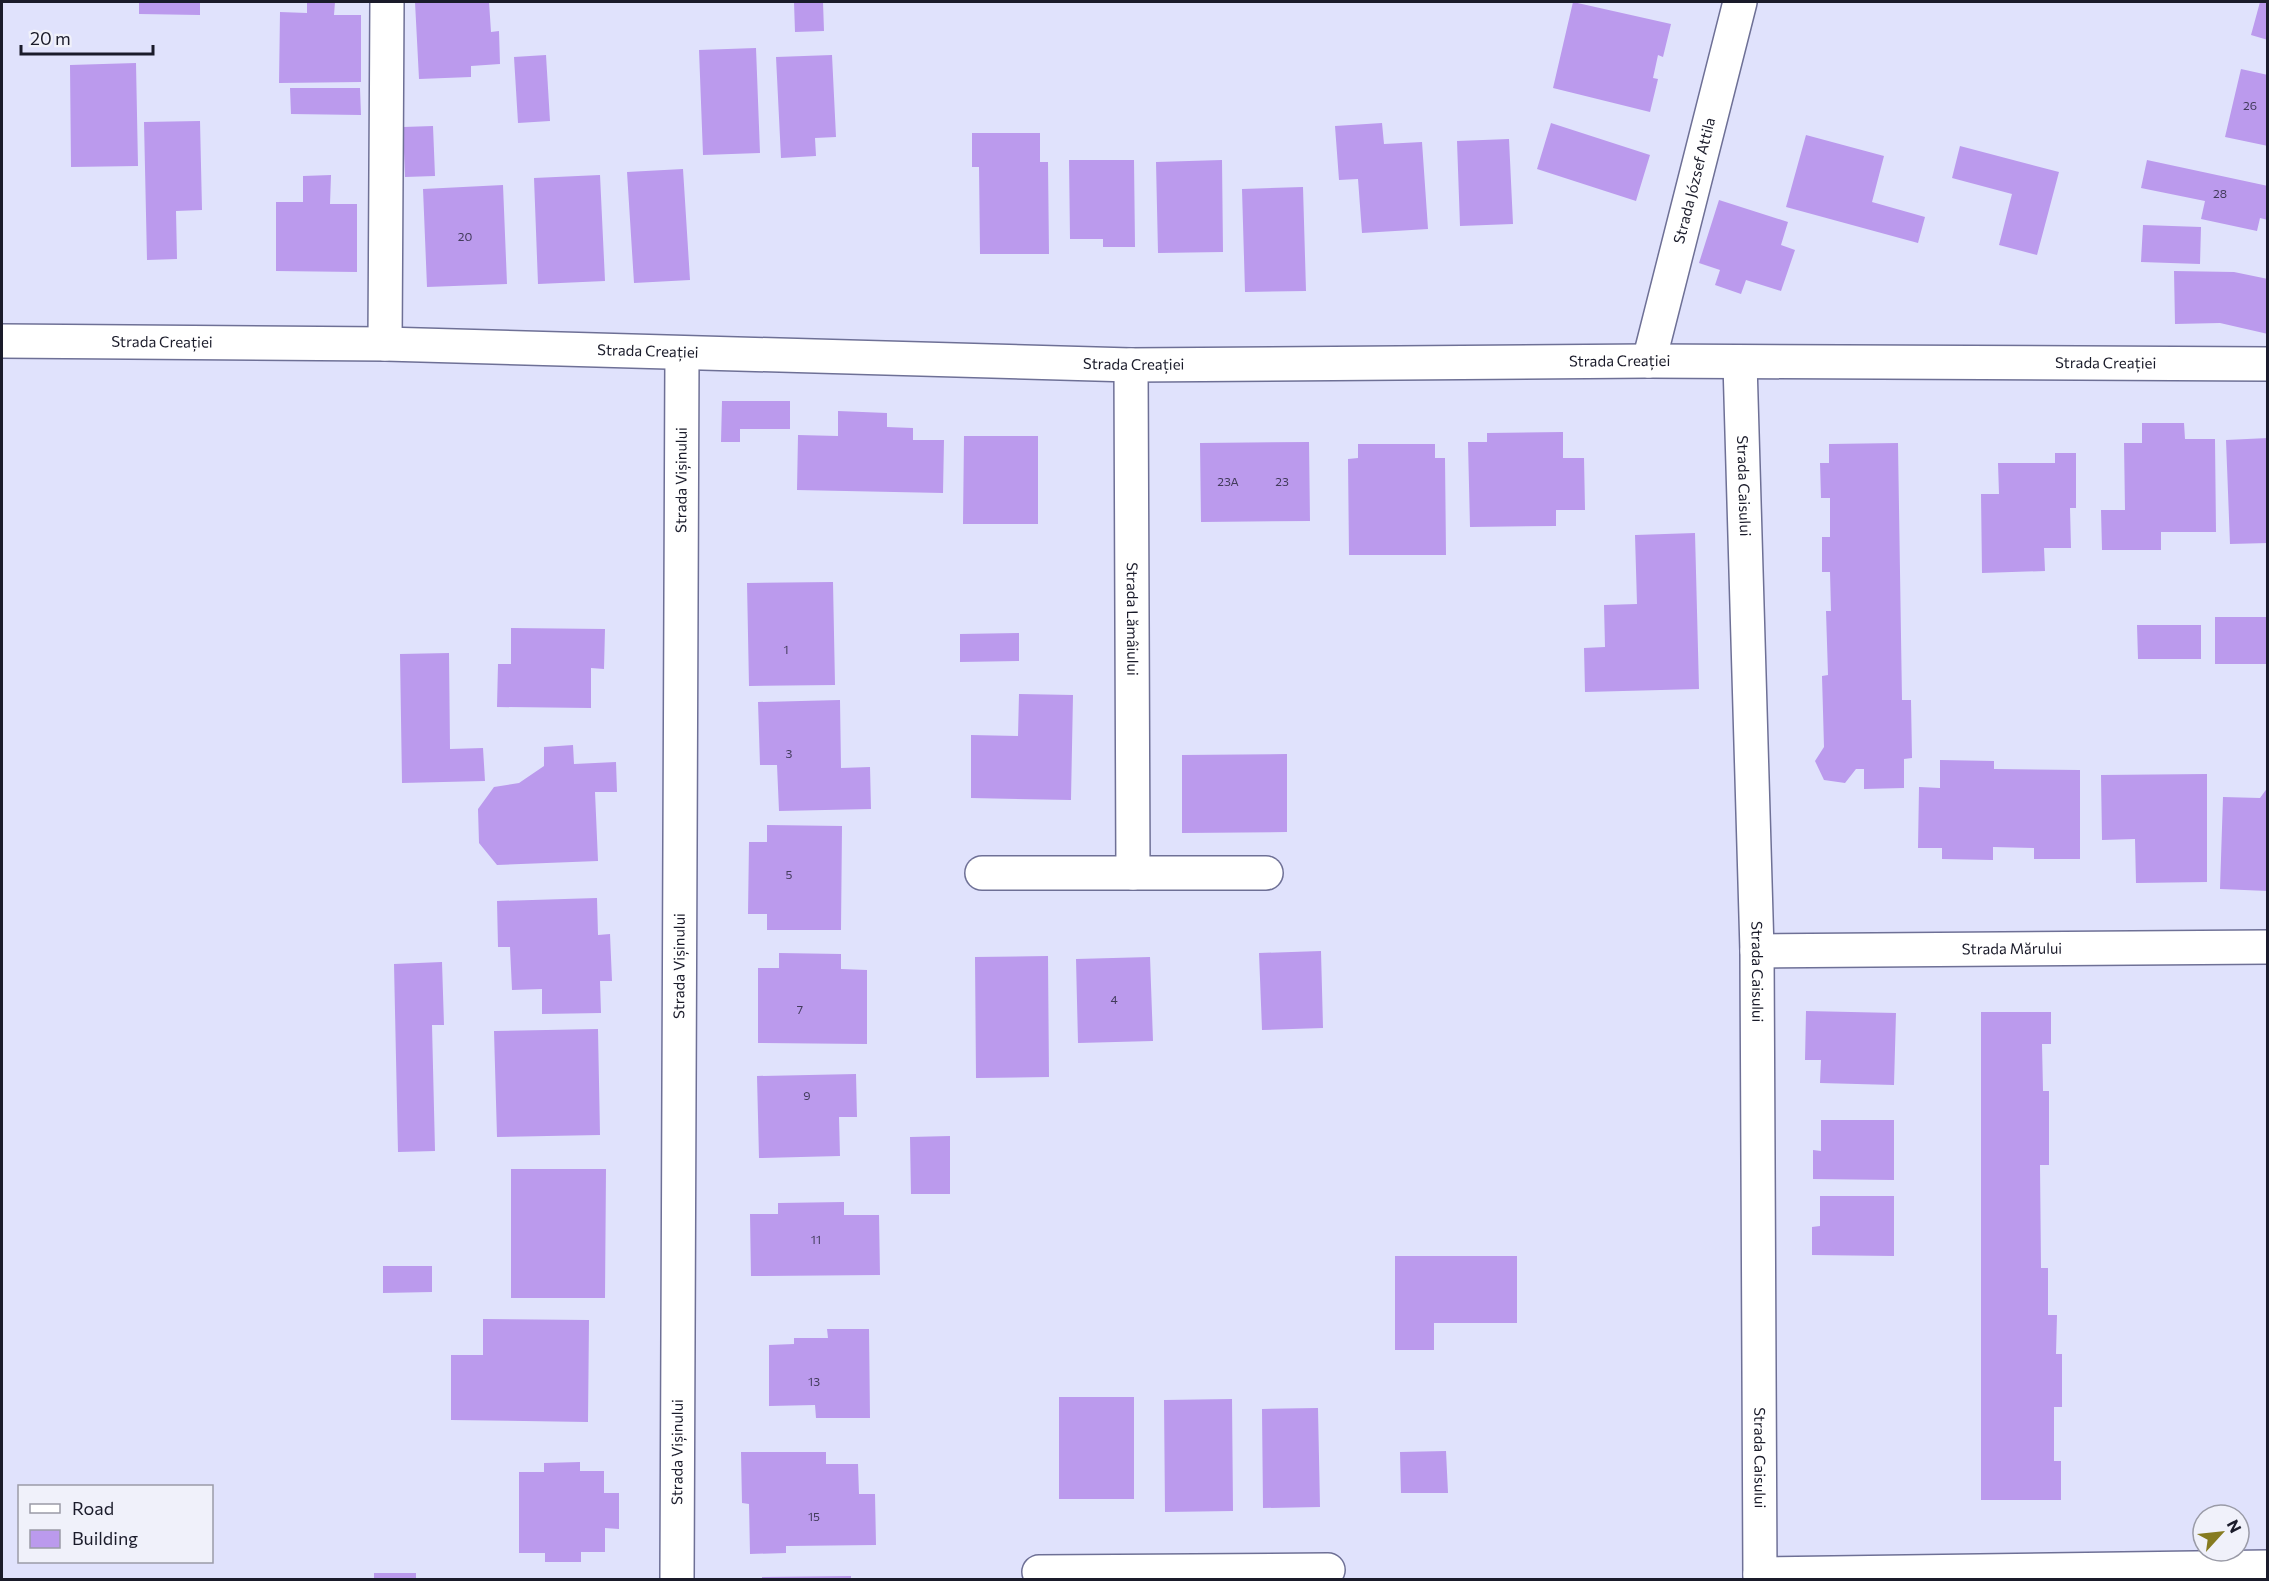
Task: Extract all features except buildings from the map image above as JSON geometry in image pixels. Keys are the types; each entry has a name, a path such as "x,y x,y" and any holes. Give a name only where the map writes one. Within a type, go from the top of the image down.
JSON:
{"street":[{"path":"385,344 387,2"},
{"name":"Strada József Attila","path":"1649,361 1740,2"},
{"name":"Strada Creației","path":"2,341 385,344 1131,365 1649,361 2268,363"},
{"name":"Strada Vișinului","path":"677,1580 682,354"},
{"name":"Strada Caisului","path":"1740,363 1757,951 1760,1577"},
{"name":"Strada Lămâiului","path":"1131,365 1133,873"},
{"path":"982,873 1266,873"},
{"name":"Strada Mărului","path":"1757,951 2268,947"},
{"path":"1760,1577 2268,1567"},
{"path":"1039,1572 1127,1575 1328,1570"}]}
